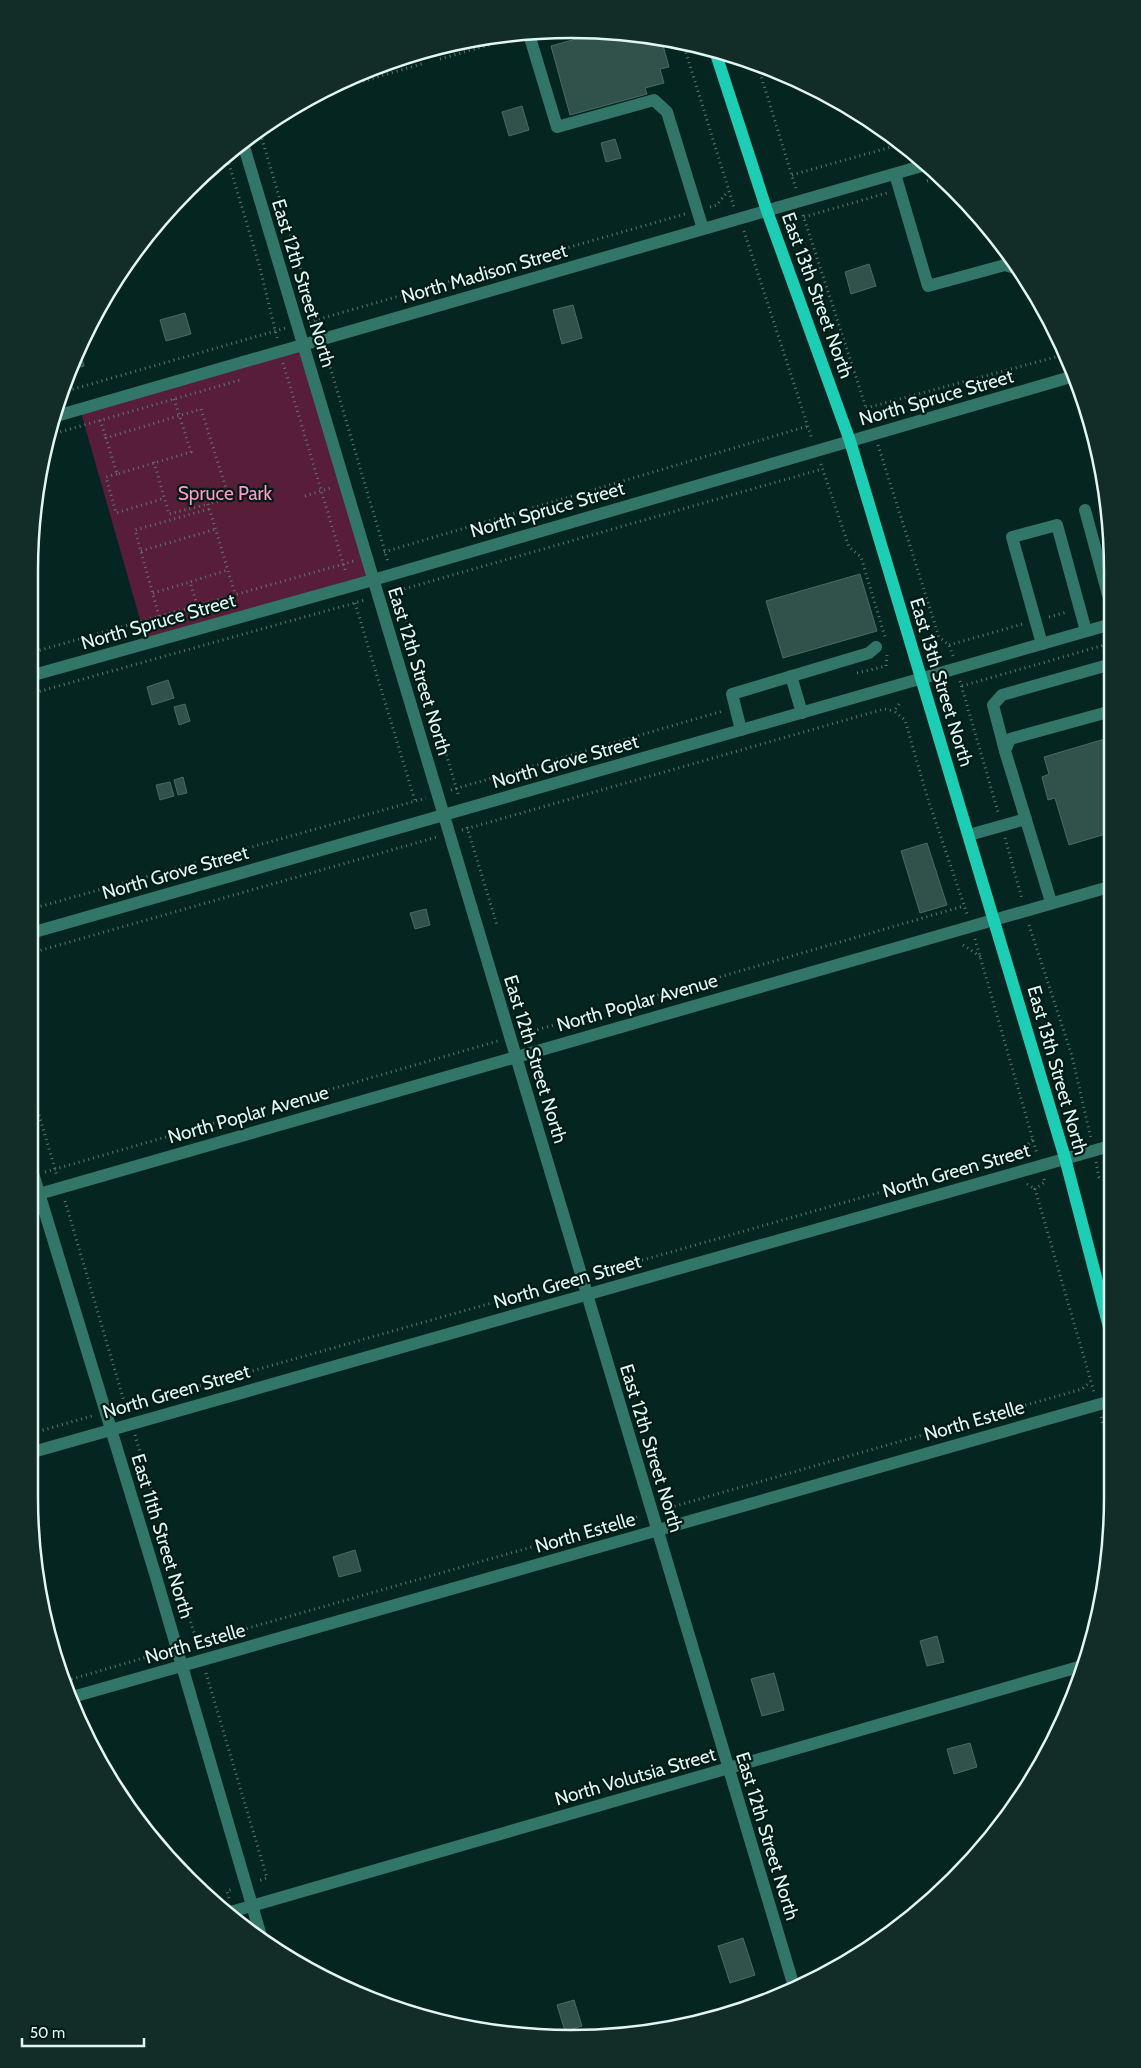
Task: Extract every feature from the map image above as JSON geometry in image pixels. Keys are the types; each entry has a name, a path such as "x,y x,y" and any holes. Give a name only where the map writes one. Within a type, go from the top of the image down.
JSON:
{"main road":[{"name":"East 13th Street North","path":"719,59 767,211 850,441 1065,1158 1104,1308"}],"street":[{"path":"531,39 557,127 654,100 667,112 703,228"},
{"name":"East 12th Street North","path":"245,149 793,1982"},
{"name":"North Madison Street","path":"61,415 918,167"},
{"path":"895,174 928,286 1005,265 1008,266"},
{"name":"North Spruce Street","path":"38,674 373,580 1067,378"},
{"path":"1085,510 1104,580"},
{"path":"1042,644 1012,537 1056,525 1086,631"},
{"name":"North Grove Street","path":"38,931 1104,626"},
{"path":"741,730 732,694 883,648"},
{"path":"1051,902 993,705 1002,695 1104,666"},
{"path":"791,676 802,713"},
{"path":"1006,751 1010,740 1104,713"},
{"path":"969,835 1026,819"},
{"name":"North Poplar Avenue","path":"38,1194 1104,887"},
{"name":"North Green Street","path":"38,1451 1104,1148"},
{"name":"East 11th Street North","path":"38,1201 106,1412 259,1930"},
{"name":"North Estelle","path":"76,1696 1104,1402"},
{"name":"North Volutsia Street","path":"235,1911 1075,1668"}],"path":[{"path":"685,51 728,191 822,469 849,547 860,557 886,666 849,675"},
{"path":"761,73 804,217 939,637 949,645"},
{"path":"261,137 497,925"},
{"path":"792,176 893,146"},
{"path":"228,162 259,264 280,352"},
{"path":"924,182 932,180"},
{"path":"804,217 900,189"},
{"path":"69,390 718,205 728,191"},
{"path":"866,408 1058,356"},
{"path":"275,369 293,364"},
{"path":"56,433 248,378"},
{"path":"165,498 116,512 106,477 191,452 174,399"},
{"path":"106,438 201,410 229,498 169,514 154,462"},
{"path":"100,420 117,474"},
{"path":"38,651 385,552 808,426"},
{"path":"38,692 378,597 822,469"},
{"path":"304,496 330,488"},
{"path":"208,504 235,594"},
{"path":"159,616 135,530 210,508"},
{"path":"141,551 216,529"},
{"path":"153,593 228,570"},
{"path":"190,582 197,605"},
{"path":"962,686 1104,645"},
{"path":"899,704 894,711 905,720 926,793 971,925 1045,1182 1035,1189 1104,1426"},
{"path":"38,907 735,708"},
{"path":"38,1111 267,1878 227,1891 230,1907"},
{"path":"38,1432 1021,1152 1032,1139"},
{"path":"70,1680 1082,1389 1090,1382"}],"green space":[{"name":"Spruce Park","path":"303,345 373,580 147,644 80,409"}],"building":[{"path":"579,38 640,42 663,46 669,67 660,69 664,83 645,88 647,94 570,115 551,46"},
{"path":"522,106 529,130 509,136 502,112"},
{"path":"615,139 621,158 606,162 601,143"},
{"path":"869,264 876,286 851,294 845,272"},
{"path":"573,305 582,338 562,344 553,310"},
{"path":"185,313 191,334 166,341 160,320"},
{"path":"82,358 84,366 78,368"},
{"path":"860,574 877,631 783,658 766,601"},
{"path":"168,680 174,698 152,705 147,687"},
{"path":"185,704 190,721 179,725 174,707"},
{"path":"1104,739 1104,834 1069,845 1055,798 1048,800 1042,777 1049,774 1044,757"},
{"path":"183,777 187,793 178,795 174,780"},
{"path":"170,782 174,796 160,800 156,785"},
{"path":"927,843 947,905 920,913 901,851"},
{"path":"426,909 430,925 415,929 410,913"},
{"path":"355,1550 361,1571 339,1577 333,1557"},
{"path":"937,1636 944,1662 927,1666 920,1641"},
{"path":"774,1673 784,1710 762,1716 751,1679"},
{"path":"970,1743 977,1767 954,1774 947,1749"},
{"path":"743,1938 755,1975 730,1983 718,1946"},
{"path":"574,2000 582,2026 565,2030 557,2005"}]}
